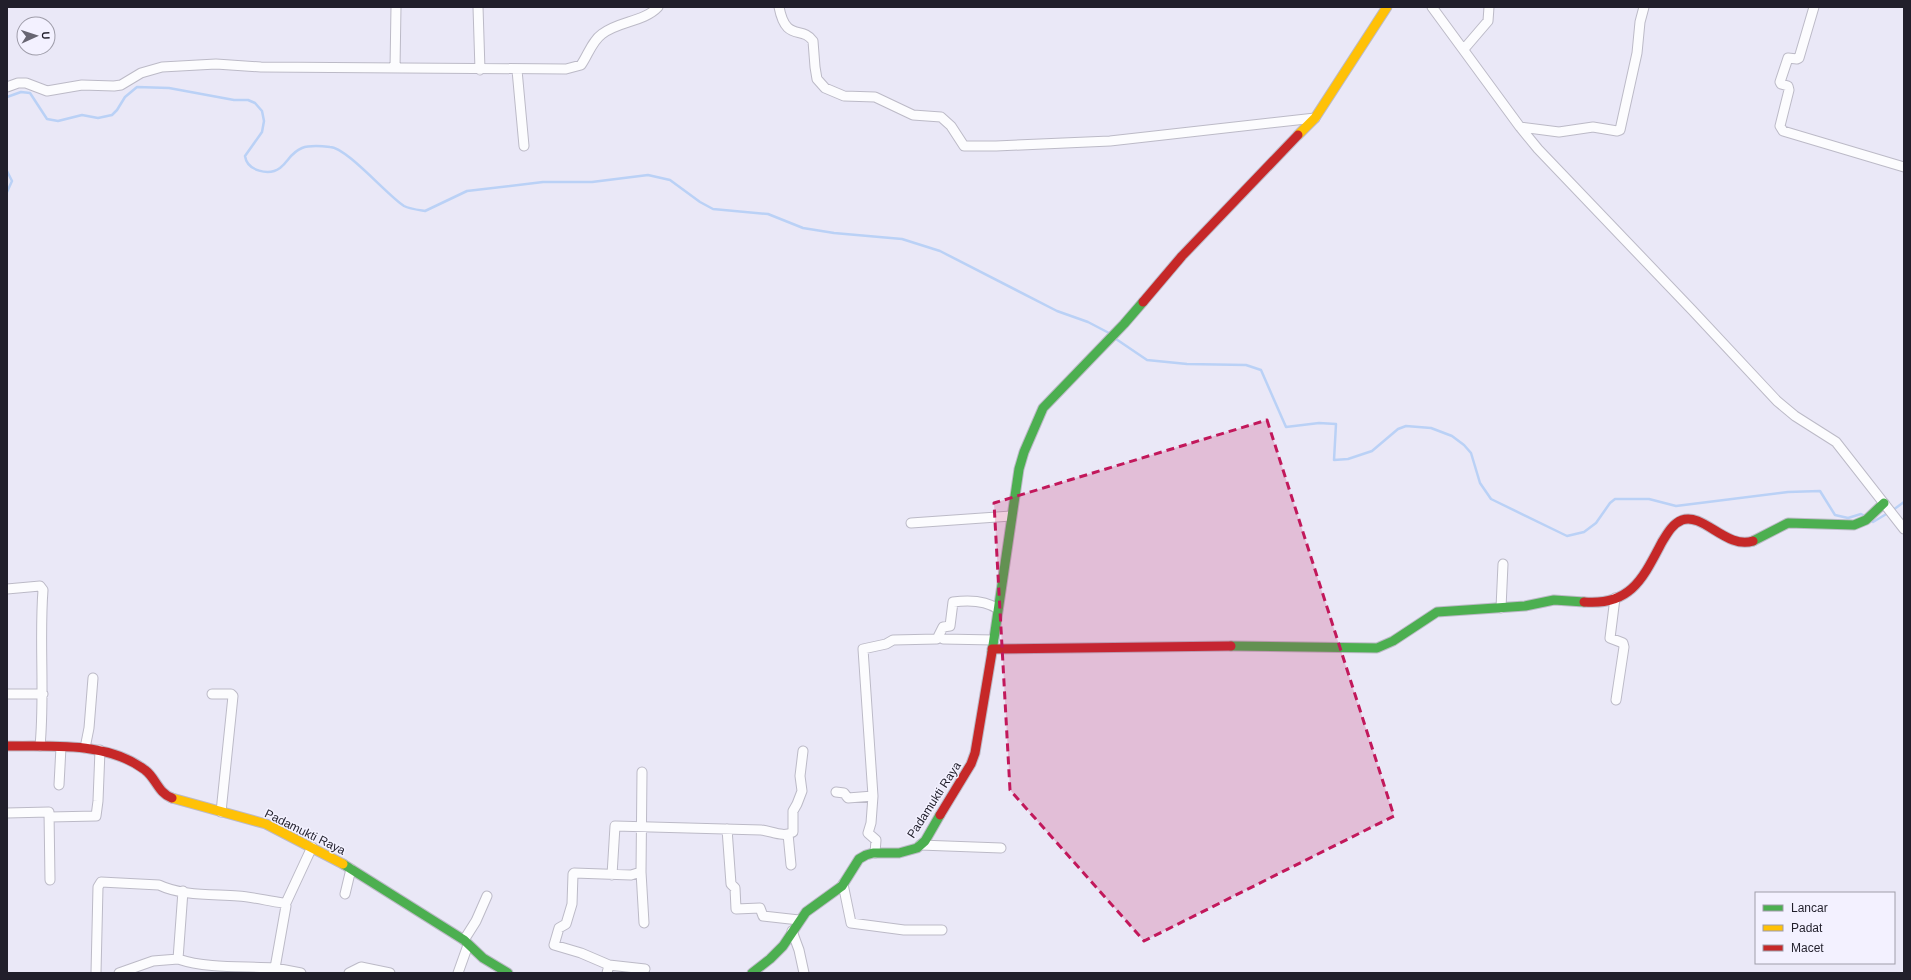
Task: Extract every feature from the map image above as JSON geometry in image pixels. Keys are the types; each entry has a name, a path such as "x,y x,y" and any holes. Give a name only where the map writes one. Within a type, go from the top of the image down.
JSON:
{"street":[{"path":"396,7 396,68"},
{"path":"478,7 480,70"},
{"path":"7,87 18,83 26,83 47,91 82,85 114,86 152,69 216,64 261,67 480,70 575,68 581,65 596,39 603,32 619,24 647,15 658,7"},
{"path":"779,7 782,19 787,28 807,36 813,41 815,67 818,79 825,88 844,96 875,97 913,115 942,117 951,126 964,146 1110,142 1315,118"},
{"name":"Padamukti Raya","path":"752,973 785,942 799,920 814,905 829,896 843,884 859,859 865,855 875,853 905,853 920,846 971,764 978,737 993,645 1011,516 1024,452 1043,408 1124,324 1182,256 1315,118 1388,7"},
{"path":"1432,7 1520,127 1579,194 1692,310 1777,401 1795,416 1839,445 1904,529"},
{"path":"1464,49 1488,21 1488,7"},
{"path":"1520,127 1559,132 1593,127 1617,131 1620,130 1637,53 1640,22 1644,7"},
{"path":"1814,7 1799,58 1788,58 1780,82 1781,84 1788,86 1789,90 1780,126 1781,128 1783,131 1904,167"},
{"path":"517,70 524,146"},
{"path":"943,639 993,645 1377,648 1393,641 1437,612 1525,606 1554,600 1595,603 1627,594 1640,582 1666,534 1674,524 1683,520 1695,520 1728,540 1745,544 1754,541 1786,524 1854,525 1866,520 1884,503"},
{"path":"911,523 1011,516"},
{"path":"1501,608 1503,564"},
{"path":"7,589 40,586 43,590 41,617 43,694 40,746"},
{"path":"1615,598 1610,638 1623,643 1624,647 1616,700"},
{"path":"875,853 876,840 868,833 871,823 873,796 863,648 886,644 893,640 937,639 943,627 950,626 953,602 969,600 993,606 998,609"},
{"path":"84,748 89,728 93,678"},
{"path":"7,694 43,694"},
{"path":"212,694 231,694 233,696 222,807"},
{"name":"Padamukti Raya","path":"7,746 84,748 115,754 146,770 159,789 166,796 181,802 222,807 266,824 312,847 351,869 466,942 483,958 508,973"},
{"path":"59,785 61,747"},
{"path":"50,817 96,816 100,750"},
{"path":"612,875 614,826 764,830 775,834 788,834 793,832 793,811 798,803 802,791 800,776 803,751"},
{"path":"642,772 641,872 644,923"},
{"path":"836,792 844,793 848,798 873,796"},
{"path":"7,813 48,812 50,817 50,880"},
{"path":"727,829 731,884 735,887 736,909 760,908 763,916 799,920"},
{"path":"788,834 791,865"},
{"path":"920,846 1001,848"},
{"path":"275,968 285,905 312,847"},
{"path":"345,894 351,869"},
{"path":"641,872 631,875 573,873 571,907 566,924 560,927 554,943 555,946 581,953 608,969 645,969"},
{"path":"96,973 98,887 101,882 159,885 165,889 182,892 243,897 285,905"},
{"path":"843,884 851,923 904,930 942,930"},
{"path":"178,959 182,892"},
{"path":"458,973 466,942 487,896"},
{"path":"792,931 800,950 804,973"},
{"path":"119,973 153,961 178,959 187,962 218,966 275,968 301,973"},
{"path":"349,973 361,967 390,973"}],"highlighted area":[{"path":"1267,420 1394,816 1144,941 1010,790 994,503"}],"waterway":[{"path":"7,97 21,92 30,93 47,119 58,121 82,115 98,118 112,115 125,97 137,87 169,88 234,100 248,100 255,103 262,111 264,121 262,132 245,156 247,161 254,168 259,171 270,172 280,168 295,152 302,148 312,146 330,147 337,149 346,155 404,206 425,211 467,191 543,182 592,182 648,175 670,180 700,202 713,209 768,214 803,228 834,233 902,239 940,251 1057,311 1088,322 1109,333"},
{"path":"7,171 12,181 7,192"},
{"path":"1116,339 1147,360 1187,364 1246,365 1261,370 1286,427 1319,423 1336,424 1334,460 1348,459 1372,451 1398,429 1406,426 1431,428 1452,436 1464,445 1471,453 1480,483 1491,499 1567,536 1584,532 1596,523 1610,503 1615,499 1649,499 1676,506 1788,492 1820,491 1835,515 1848,518 1861,514 1865,516"},
{"path":"1893,510 1904,502"},
{"path":"1870,520 1873,522 1888,513"}],"traffic: fast":[{"path":"992,652 1019,469 1024,452 1043,408 1124,324 1143,302"},
{"path":"1753,541 1788,523 1854,525 1866,520 1884,503"},
{"path":"1231,646 1377,648 1393,641 1437,612 1525,606 1554,600 1584,602"},
{"path":"752,973 770,959 783,946 806,912 842,886 859,859 873,853 899,853 917,848 925,841 940,815"},
{"path":"343,864 464,940 483,958 508,973"}],"traffic: slow":[{"path":"1298,135 1315,118 1387,7"},
{"path":"172,798 266,824 343,864"}],"traffic: jam":[{"path":"1143,302 1182,256 1298,135"},
{"path":"1584,602 1600,602 1613,599 1634,587 1668,533 1675,524 1682,520 1690,519 1698,521 1734,540 1743,542 1753,541"},
{"path":"992,649 1231,646"},
{"path":"940,815 971,764 975,753 992,652"},
{"path":"7,746 60,746 97,750 114,754 130,761 149,773 163,793 172,798"}]}
